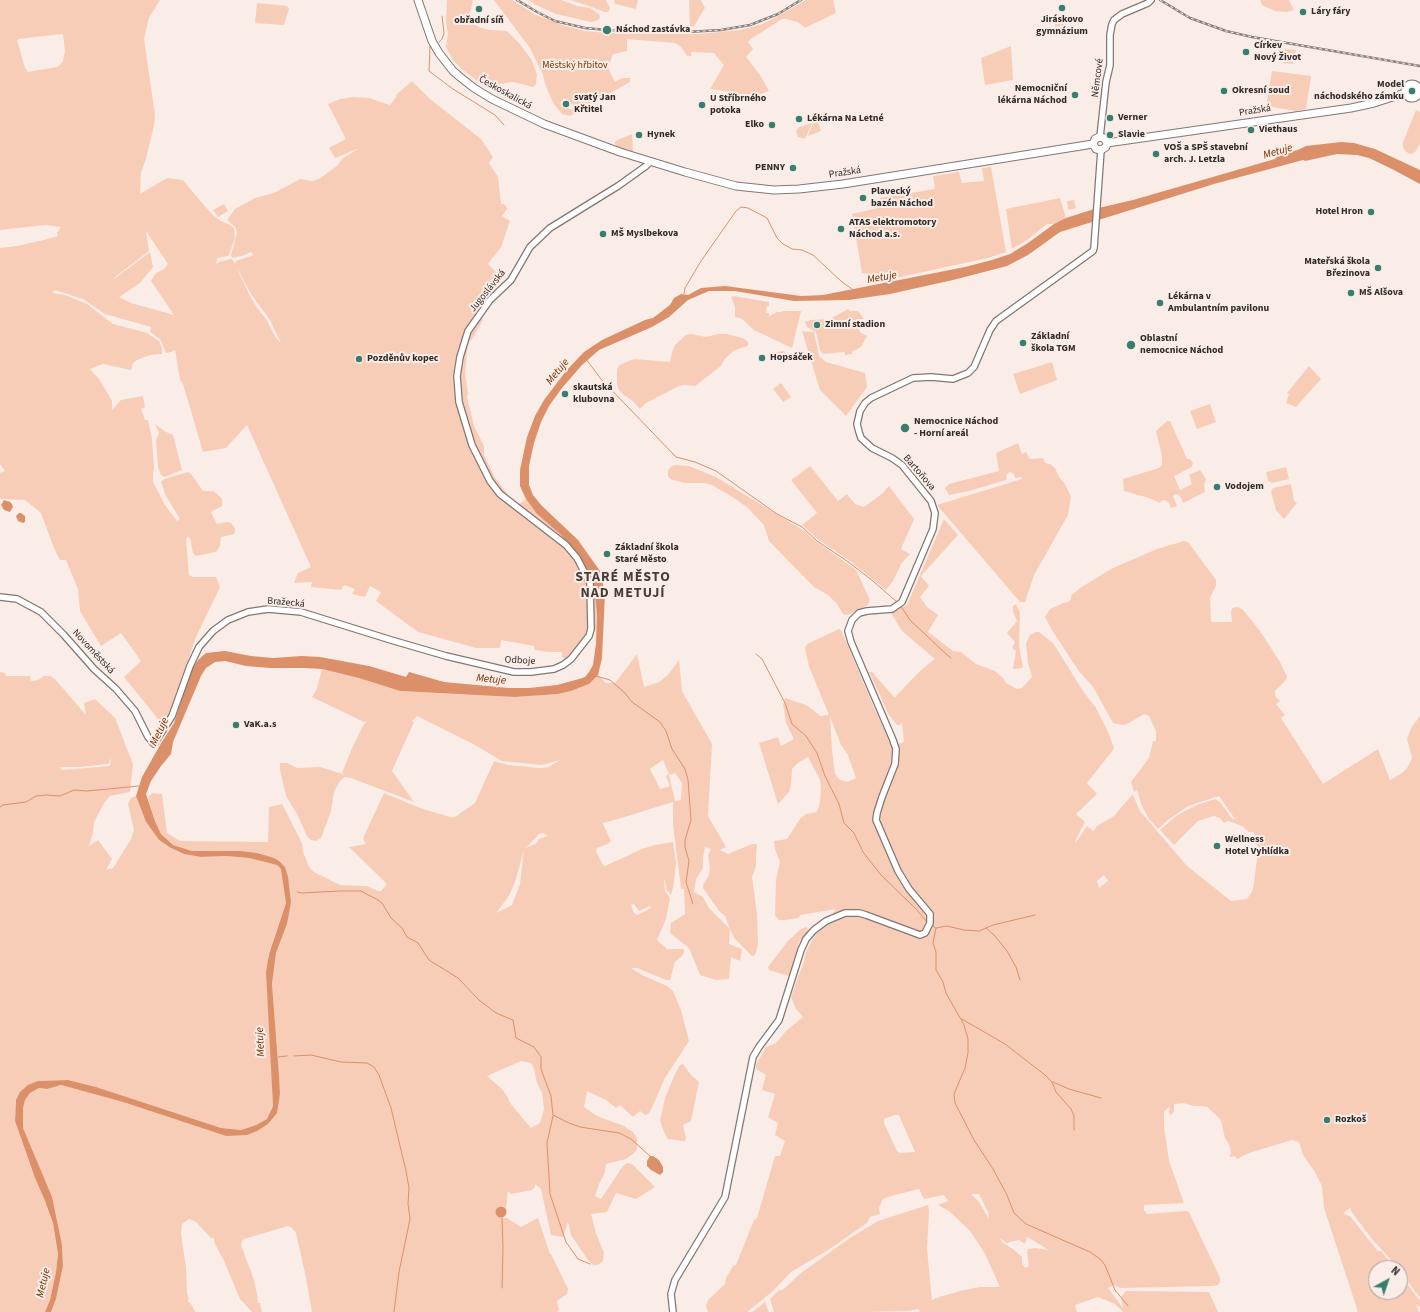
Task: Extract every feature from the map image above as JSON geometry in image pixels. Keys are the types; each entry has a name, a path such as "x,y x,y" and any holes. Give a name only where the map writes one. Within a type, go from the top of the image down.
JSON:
{"main road":[{"name":"Českoskalická","path":"418,0 426,27 439,53 453,71 474,88 492,100 544,124 604,145"},
{"path":"1408,84 1419,87 1416,96 1412,98 1408,97 1405,93 1405,88 1408,84"},
{"name":"Pražská","path":"1107,143 1351,108 1374,103 1405,93"},
{"path":"1100,137 1107,143 1106,147 1101,150 1096,149 1093,144 1095,139 1100,137"},
{"name":"Pražská","path":"604,145 650,162 736,186 774,190 843,184 1093,144"}],"street":[{"name":"Němcové","path":"1100,137 1106,82 1110,65 1110,30 1113,22 1122,14 1148,3 1151,0"},
{"name":"Bartoňova","path":"673,1312 671,1292 675,1280 724,1197 753,1057 761,1043 779,1020 801,950 806,939 814,930 826,921 847,913 866,914 920,935 925,933 930,926 930,914 902,879 876,820 876,815 882,797 896,761 896,749 894,740 851,642 848,629 852,620 859,613 892,609 901,603 911,583 933,529 935,515 931,501 902,465 872,448 861,438 858,432 858,424 861,409 865,402 913,378 931,377 953,379 968,374 974,368 990,330 996,321 1093,252 1101,150"},
{"name":"Jugoslávská","path":"591,588 583,567 566,545 500,494 490,481 472,445 460,402 457,376 460,357 468,331 490,300 511,280 530,247 550,228 618,186 650,162"},
{"name":"Odboje","path":"390,640 514,672 531,672 554,669 571,659 589,636 591,588"},
{"name":"Novoměstská","path":"0,597 17,599 41,612 94,669 116,688 135,711 148,737 154,744"},
{"name":"Bražecká","path":"154,744 172,716 199,646 213,631 228,620 248,612 268,609 301,612 390,640"}],"green space":[{"path":"0,0 160,0 149,18 144,39 155,115 146,159 141,172 140,194 167,178 183,180 214,216 234,228 235,238 228,256 217,258 216,264 232,259 235,264 236,261 254,255 251,252 232,258 231,255 237,233 235,227 227,220 235,209 255,198 274,193 300,179 312,181 319,179 337,166 342,159 359,148 335,158 329,148 346,139 328,104 340,99 353,97 369,98 390,105 397,96 396,95 412,81 430,99 481,139 493,157 489,163 498,177 501,204 504,204 507,209 502,216 510,221 501,247 488,264 501,277 481,315 483,320 468,343 465,373 468,394 467,397 474,426 484,446 484,455 494,476 514,503 519,504 526,499 537,514 561,535 586,567 594,585 597,614 596,630 580,648 566,660 562,657 562,652 535,650 534,646 501,640 500,648 476,648 418,632 376,601 381,592 370,586 365,597 352,594 355,589 344,585 341,590 311,587 312,582 294,583 298,573 311,567 247,425 226,448 203,452 183,384 180,380 175,350 166,353 160,339 150,332 151,327 105,314 83,299 55,290 52,293 65,295 87,304 113,324 147,333 159,341 162,348 162,354 150,355 137,360 133,363 131,370 103,364 90,369 99,379 112,401 112,410 121,400 143,396 145,407 141,409 145,420 148,420 152,439 154,468 153,482 165,505 177,521 180,519 166,496 161,482 164,479 188,472 203,491 214,491 222,499 222,506 211,512 217,524 227,522 231,523 235,528 234,534 221,537 220,546 216,552 196,556 193,553 190,538 188,537 186,539 189,575 193,577 216,577 220,587 196,637 169,714 161,719 158,719 124,677 141,661 121,633 101,646 80,611 78,589 66,560 60,560 54,548 41,513 25,500 1,499 0,497 0,473 5,471 0,464 0,248 17,246 58,236 57,233 61,227 46,225 0,230","holes":["63,34 65,51 63,61 60,65 57,67 28,72 25,68 17,40","146,231 168,264 164,269 156,273 151,281 174,315 131,303 119,297 140,283 153,267 150,252 114,279 115,277 149,251","235,264 251,294 270,320 281,343 276,338 266,319 251,298"]},
{"path":"447,0 473,0 470,13 471,22 478,27 490,30 507,31 520,44 531,59 537,74 536,84 533,87 513,82 499,84 492,88 485,87 463,70 453,60 446,47 448,34 446,23"},
{"name":"Městský hřbitov","path":"494,0 512,0 536,15 565,26 585,31 607,33 699,34 740,30 760,25 771,20 806,0 833,0 836,13 805,28 798,22 782,19 751,39 748,42 753,49 746,57 760,75 769,91 750,98 737,93 710,89 724,65 714,53 691,52 691,56 687,56 681,47 675,43 627,39 627,51 613,54 608,68 615,82 622,78 630,78 630,82 570,116 562,114 553,103 543,75 530,48","holes":["564,98 574,106 571,110 561,106 562,104 560,103"]},
{"path":"529,0 561,0 577,6 590,8 599,14 600,18 591,22 556,14 534,4"},
{"path":"571,0 606,0 610,8 608,12 604,12"},
{"path":"614,0 638,0 636,9 615,4"},
{"path":"689,0 701,0 705,8 694,26 690,27"},
{"path":"1260,0 1289,0 1294,10 1287,12 1275,11 1262,5"},
{"path":"257,3 287,6 289,9 284,25 255,23"},
{"path":"1083,17 1084,20 1055,27 1055,24"},
{"path":"1011,46 1013,80 985,85 981,58"},
{"path":"1285,49 1296,50 1293,64 1283,63"},
{"path":"1272,71 1311,76 1306,109 1296,111 1266,106"},
{"path":"1416,110 1420,112 1420,144 1415,152 1411,154 1406,152 1403,147 1403,142"},
{"path":"818,121 821,131 808,136 813,122"},
{"path":"812,123 805,139 798,137 796,131 799,127"},
{"path":"632,134 633,152 618,148 615,144 617,140"},
{"path":"991,167 1006,252 988,258 891,279 862,273 852,214 882,207 880,198 935,189 933,176 959,172 962,183 984,181 982,168"},
{"path":"1060,198 1066,218 1054,224 1047,224 1027,240 1012,249 1006,209"},
{"path":"1074,200 1076,208 1068,210 1067,201"},
{"path":"224,204 228,211 218,217 213,210"},
{"path":"733,296 769,302 766,313 769,313 769,316 783,311 801,311 792,348 754,330 742,319 735,317 735,307 731,297"},
{"path":"848,309 850,311 858,311 864,319 857,319 860,332 867,336 861,347 852,351 852,354 845,355 845,352 823,354 820,350 816,332 807,327 805,322 810,320 830,319"},
{"path":"802,331 814,332 819,356 826,362 865,373 867,387 846,416 820,390"},
{"path":"691,334 706,337 718,334 727,334 743,338 748,342 748,345 733,351 724,360 721,366 695,386 679,386 646,403 640,409 633,401 619,390 617,384 617,370 619,365 634,359 670,362 675,345 686,335"},
{"path":"784,351 788,356 788,359 771,360 770,353"},
{"path":"1052,362 1057,380 1020,394 1013,374"},
{"path":"1309,366 1321,379 1296,407 1286,403 1289,394 1287,393"},
{"path":"781,383 791,397 783,402 773,389"},
{"path":"1210,404 1216,422 1197,429 1190,411"},
{"path":"1167,421 1170,421 1187,459 1190,459 1193,463 1192,467 1174,476 1180,490 1192,484 1189,475 1200,470 1206,479 1204,485 1205,492 1183,503 1180,496 1176,494 1173,496 1177,506 1171,508 1169,503 1165,500 1162,500 1160,503 1149,498 1124,491 1123,479 1159,468 1162,465 1162,456 1156,431"},
{"path":"155,424 173,435 182,470 165,477 161,475 158,467 156,440 159,433"},
{"path":"1018,443 1022,454 1026,452 1030,459 1043,458 1045,463 1050,464 1055,468 1071,497 1068,515 1034,575 1025,602 1020,602 937,505 1022,479 1021,477 1015,478 1014,474 1010,472 1007,474 1006,480 969,491 949,495 945,488 949,484 999,471 996,453"},
{"path":"672,466 689,466 716,477 806,532 814,540 856,570 870,600 868,605 850,614 844,615 836,603 828,595 814,587 769,541 764,525 748,508 712,485 704,483 684,483 670,479 668,476 668,470"},
{"path":"810,466 838,501 847,494 855,504 864,507 883,493 889,486 914,519 901,549 910,554 901,564 893,581 886,590 850,561 819,540 802,525 817,513 791,480"},
{"path":"1286,467 1289,479 1272,483 1268,481 1266,472"},
{"path":"1291,484 1294,501 1297,503 1284,519 1276,510 1271,492 1273,488"},
{"path":"944,519 958,535 921,576 929,586 920,597 927,607 938,615 928,632 953,651 961,652 976,664 995,671 1004,679 1006,683 1017,689 1022,688 1032,677 1028,663 1026,643 1030,635 1039,632 1053,643 1083,691 1096,708 1108,732 1114,748 1087,783 1097,794 1076,814 1085,822 1075,844 1087,826 1093,831 1097,826 1114,816 1133,795 1140,811 1187,866 1231,901 1247,899 1253,890 1258,851 1254,832 1249,832 1242,826 1228,821 1224,823 1220,818 1214,816 1198,821 1174,845 1160,830 1183,812 1197,805 1215,799 1220,802 1233,819 1235,819 1219,796 1188,806 1158,829 1149,819 1142,806 1137,790 1134,792 1131,782 1149,758 1153,741 1156,741 1156,731 1149,716 1144,714 1123,725 1113,723 1093,687 1078,670 1052,630 1045,617 1050,609 1068,602 1071,599 1071,596 1080,588 1111,569 1157,549 1184,541 1188,542 1216,580 1216,586 1210,598 1211,622 1232,622 1232,608 1238,607 1243,610 1260,631 1280,662 1287,677 1275,691 1275,696 1280,701 1276,704 1285,715 1281,718 1323,784 1378,749 1390,780 1402,773 1407,768 1412,758 1407,739 1411,728 1420,716 1420,1298 1408,1282 1408,1260 1391,1260 1372,1239 1350,1208 1343,1213 1351,1217 1378,1251 1381,1251 1388,1260 1368,1260 1368,1300 1408,1300 1408,1285 1420,1301 1420,1307 1416,1304 1419,1312 1358,1312 1324,1208 1322,1186 1315,1172 1303,1155 1299,1142 1292,1140 1249,1153 1237,1159 1235,1156 1231,1157 1229,1156 1231,1154 1230,1146 1225,1138 1221,1121 1217,1116 1207,1107 1183,1103 1174,1104 1174,1112 1171,1115 1169,1113 1170,1107 1164,1112 1164,1126 1169,1161 1184,1203 1144,1205 1144,1211 1146,1214 1189,1212 1220,1278 1220,1282 1218,1285 1213,1286 1121,1288 1114,1285 1108,1288 1123,1308 1121,1297 1126,1291 1209,1292 1218,1312 1123,1312 1115,1304 1098,1297 1075,1305 1077,1312 920,1312 918,1309 909,1311 865,1312 774,1312 770,1299 780,1289 780,1291 785,1288 801,1273 850,1238 878,1221 928,1205 927,1249 932,1301 939,1297 964,1290 980,1287 1000,1287 985,1254 971,1232 949,1211 938,1205 948,1201 944,1195 924,1199 919,1189 883,1199 879,1208 880,1214 870,1217 867,1223 828,1250 791,1272 773,1291 747,1312 708,1312 706,1306 708,1300 725,1284 726,1278 733,1266 736,1265 754,1220 757,1218 775,1156 780,1156 785,1141 775,1135 778,1123 768,1117 775,1094 762,1090 766,1075 756,1069 756,1065 766,1047 776,1043 786,1031 803,1017 796,1009 791,997 803,965 806,952 812,940 836,909 800,915 799,918 785,920 779,920 775,915 776,880 780,862 775,849 774,841 787,839 800,819 806,814 817,812 820,802 821,787 820,780 808,757 792,769 789,792 778,804 759,743 778,737 781,746 794,739 786,723 783,706 785,698 806,705 821,716 829,715 809,666 805,648 807,644 839,629 841,630 892,746 904,742 902,723 897,725 889,715 869,672 872,672 895,698 921,670 935,659 902,631 891,613 907,605","holes":["830,717 841,745 848,755 856,778 847,782 840,780 835,774","1104,875 1108,881 1099,888 1097,881","899,1115 915,1152 900,1153 897,1151 884,1123 884,1119","971,1194 979,1194 988,1212 989,1219 979,1202","999,1237 1006,1243 1019,1240 1025,1244 1027,1237 1049,1250 1035,1248 1028,1249 1029,1266 1025,1268 1022,1263 1022,1257 1003,1243"]},
{"path":"1016,604 1020,613 1019,646 1023,668 1013,669 1016,651 1012,648 1015,642 1007,633 1017,621 1013,612 1013,606"},
{"path":"637,654 644,687 659,682 668,675 679,660 682,691 712,744 708,816 726,847 720,850 728,854 752,844 757,845 756,866 752,877 757,914 758,945 754,956 752,956 734,938 730,929 729,944 742,949 740,961 731,957 729,979 716,980 700,975 689,948 670,933 671,923 685,914 684,889 681,889 673,825 673,802 621,818 602,822 611,841 608,844 597,848 596,851 603,865 605,866 642,849 673,842 676,863 674,883 671,895 666,889 665,880 664,881 665,891 670,898 666,919 657,940 667,949 683,949 684,952 675,962 670,980 666,980 637,968 631,968 642,975 667,986 673,991 681,1010 689,1041 665,1078 648,1114 645,1115 640,1111 633,1117 620,1105 616,1108 606,1100 587,1091 584,1107 597,1116 624,1126 633,1132 637,1138 637,1149 633,1154 626,1159 606,1164 605,1172 595,1196 601,1199 623,1166 627,1163 632,1164 655,1187 636,1199 616,1193 607,1212 591,1214 596,1233 604,1253 603,1261 598,1265 593,1265 588,1260 571,1235 568,1222 563,1237 551,1235 541,1189 535,1184 535,1187 532,1190 511,1194 508,1191 506,1209 503,1206 502,1218 507,1218 521,1227 538,1218 550,1254 568,1289 567,1294 557,1301 559,1310 557,1312 312,1312 296,1233 288,1226 244,1239 242,1241 241,1245 254,1280 258,1303 260,1303 262,1312 252,1312 240,1299 224,1261 214,1242 214,1238 211,1238 196,1222 189,1219 182,1224 181,1234 186,1267 187,1293 189,1299 187,1300 195,1312 51,1312 56,1299 63,1266 62,1245 23,1128 23,1108 25,1100 30,1093 39,1088 47,1089 61,1085 123,1102 226,1136 268,1124 280,1094 272,984 276,953 287,924 285,867 240,851 192,851 173,845 161,834 155,821 148,798 152,793 162,794 167,833 180,841 268,842 269,807 282,804 302,843 303,852 309,867 314,872 340,885 367,886 381,891 387,884 349,847 366,844 363,839 364,836 384,793 420,808 450,817 455,817 475,803 494,761 508,765 540,768 549,767 560,760 542,765 502,761 473,744 417,716 412,721 414,722 392,771 414,802 345,777 340,781 334,792 331,811 321,838 316,841 311,840 307,836 297,814 286,796 280,770 280,763 287,763 297,768 320,767 346,775 342,773 352,748 367,721 364,722 312,697 317,689 322,669 357,677 400,691 515,697 558,694 571,691 589,684 598,675 606,683 615,683","holes":["663,760 669,774 666,776 670,786 660,789 650,769","675,773 682,783 681,800 675,801 669,775","543,833 548,836 539,839 535,845 526,848 539,834","705,847 711,849 708,855 710,869 709,875 703,885 703,888 719,911 725,916 730,929 709,908 703,897 694,892 696,879 703,868","524,850 520,884 512,905 496,913 509,896 515,882","634,904 639,911 650,906 651,908 638,915 634,913 631,905","521,1061 531,1063 537,1083 542,1093 544,1109 540,1123 531,1128 510,1103 501,1088 487,1076"]},
{"path":"0,672 5,673 6,676 30,676 31,681 38,680 44,676 50,676 55,679 86,715 84,703 95,699 115,718 133,764 130,792 110,796 104,803 94,822 93,833 89,846 98,840 112,859 106,870 113,868 131,839 134,830 128,804 131,798 136,796 146,822 159,840 171,848 184,854 201,857 226,856 249,858 277,865 281,869 283,875 286,903 268,956 273,1106 267,1119 256,1125 241,1130 220,1128 96,1087 68,1080 38,1081 16,1100 15,1121 53,1223 58,1254 50,1300 45,1312 0,1312","holes":["111,757 110,766 62,770 59,767 80,767 107,764 109,763"]},
{"path":"806,927 809,930 799,942 789,976 769,970 768,967 787,942 801,929"},
{"path":"683,1064 691,1075 699,1082 691,1121 683,1125 686,1138 685,1141 668,1139 660,1121 665,1098 675,1074 680,1065"},
{"path":"765,1302 769,1312 752,1312 755,1310"}],"shaded area":[{"path":"1341,142 1354,143 1375,149 1420,170 1420,184 1369,158 1357,155 1337,154 1305,161 1303,160 1214,184 1060,232 1028,255 1007,266 890,294 849,300 794,301 735,291 709,291 688,300 669,317 652,327 599,350 582,365 549,406 541,422 534,443 529,466 529,485 533,495 541,505 578,540 600,571 605,593 602,658 598,675 589,684 558,694 515,697 400,691 359,678 322,669 270,668 246,666 225,661 215,662 206,668 201,676 173,742 171,754 151,781 146,794 161,834 173,845 192,851 240,851 257,853 274,858 285,867 288,877 291,902 287,924 276,953 272,984 280,1094 277,1113 268,1124 257,1131 247,1135 226,1136 123,1102 61,1085 47,1089 39,1088 30,1093 25,1100 23,1108 23,1128 52,1197 62,1245 63,1266 56,1299 51,1312 45,1312 50,1300 58,1254 53,1223 15,1121 16,1100 20,1092 28,1085 38,1081 68,1080 96,1087 221,1128 241,1130 256,1125 267,1119 273,1106 266,972 269,954 286,903 281,869 277,865 249,858 226,856 201,857 184,854 171,848 159,840 146,822 136,796 142,777 174,723 191,671 198,660 206,653 225,651 273,658 302,656 320,657 369,666 406,677 409,672 444,682 509,688 529,688 557,685 585,677 593,665 596,644 597,614 594,585 586,567 575,552 561,535 537,514 526,499 520,486 520,470 527,437 535,416 544,400 566,371 584,352 602,340 645,320 653,318 670,305 674,298 681,294 688,295 701,288 725,286 801,296 823,295 965,267 1010,254 1054,224 1066,218 1275,159 1279,154 1298,150 1306,146"},
{"path":"4,500 12,504 13,507 10,512 4,510 1,505"},
{"path":"19,513 25,516 25,522 23,523 18,521 16,516"},
{"path":"650,1156 653,1156 659,1160 663,1167 663,1172 660,1175 647,1166 647,1161"},
{"path":"501,1206 505,1208 507,1212 505,1216 501,1218 497,1216 495,1212 497,1208"}],"waterway":[{"path":"439,42 444,33 442,16"},
{"path":"430,46 429,71 453,89 495,115 504,125"},
{"path":"684,294 685,288 701,261 736,211 741,207 748,208 767,218 777,238 783,244 792,249 802,250 813,255 842,282 852,289"},
{"path":"586,359 601,379 676,457 695,462 716,471 777,514 802,527 817,541 873,581 898,603"},
{"path":"900,605 910,620 951,658"},
{"path":"756,654 762,659 785,703 792,724 806,736 817,753 825,776 839,804 844,823 854,833 863,852 881,875 916,909 927,922"},
{"path":"596,676 610,680 625,693 632,702 660,722 666,731 672,749 685,769 688,780 691,820 685,840 685,847 689,861 686,882 693,904"},
{"path":"0,807 3,805 26,802 36,796 60,796 74,790 87,791 139,786"},
{"path":"297,892 361,891 378,900 382,903 391,918 402,928 407,937 418,943 429,960 458,978 479,1000 496,1013 513,1020 516,1038 534,1047 541,1057 541,1069 551,1096 553,1115 580,1127 619,1133 631,1139 650,1156"},
{"path":"936,928 947,926 964,930 979,931 993,925 1035,915"},
{"path":"931,925 936,928 933,943 936,952 936,970 943,982 946,993 960,1018 1005,1044 1045,1075 1052,1082 1056,1092 1071,1109 1074,1116 1074,1130"},
{"path":"986,928 995,936 1007,951 1016,967 1020,980"},
{"path":"961,1019 968,1039 968,1053 965,1068 954,1094 955,1103 974,1140 993,1169 1007,1195 1014,1213 1026,1224 1090,1252 1100,1259 1105,1265 1115,1290 1128,1306"},
{"path":"294,1056 311,1055 341,1062 367,1063 374,1067 379,1075 391,1108 409,1188 408,1204 410,1219 399,1272 394,1312"},
{"path":"278,1057 287,1056"},
{"path":"1053,1082 1069,1089 1101,1098"},
{"path":"553,1116 547,1143 550,1194 566,1242 578,1259 590,1264"},
{"path":"502,1218 502,1288"}],"railway":[{"path":"517,0 555,21 585,28 687,32 721,30 750,25 778,14 801,0"},
{"path":"1160,0 1190,18 1226,31 1252,37 1420,66"}],"place":[{"name":"Jiráskovo gymnázium","path":"1062,8"},
{"name":"obřadní síň","path":"479,9"},
{"name":"Láry fáry","path":"1303,12"},
{"name":"Náchod zastávka","path":"607,30"},
{"name":"Církev Nový Život","path":"1246,52"},
{"name":"Okresní soud","path":"1224,91"},
{"name":"Model náchodského zámku","path":"1412,91"},
{"name":"Nemocniční lékárna Náchod","path":"1075,95"},
{"name":"svatý Jan Křtitel","path":"566,104"},
{"name":"U Stříbrného potoka","path":"702,105"},
{"name":"Verner","path":"1110,118"},
{"name":"Lékárna Na Letné","path":"799,119"},
{"name":"Elko","path":"772,125"},
{"name":"Viethaus","path":"1251,130"},
{"name":"Hynek","path":"639,135"},
{"name":"Slavie","path":"1110,135"},
{"name":"VOŠ a SPŠ stavební arch. J. Letzla","path":"1156,154"},
{"name":"PENNY","path":"793,168"},
{"name":"Plavecký bazén Náchod","path":"863,198"},
{"name":"Hotel Hron","path":"1371,212"},
{"name":"ATAS elektromotory Náchod a.s.","path":"841,229"},
{"name":"MŠ Myslbekova","path":"603,234"},
{"name":"Mateřská škola Březinova","path":"1378,268"},
{"name":"MŠ Alšova","path":"1351,293"},
{"name":"Lékárna v Ambulantním pavilonu","path":"1160,303"},
{"name":"Zimní stadion","path":"817,325"},
{"name":"Základní škola TGM","path":"1023,343"},
{"name":"Oblastní nemocnice Náchod","path":"1131,345"},
{"name":"Hopsáček","path":"762,358"},
{"name":"Pozděnův kopec","path":"359,359"},
{"name":"skautská klubovna","path":"565,394"},
{"name":"Nemocnice Náchod - Horní areál","path":"905,428"},
{"name":"Vodojem","path":"1217,487"},
{"name":"Základní škola Staré Město","path":"607,554"},
{"name":"VaK.a.s","path":"236,725"},
{"name":"Wellness Hotel Vyhlídka","path":"1217,846"},
{"name":"Rozkoš","path":"1327,1120"}],"district":[{"name":"STARÉ MĚSTO NAD METUJÍ","path":"623,586"}],"water label":[{"name":"Metuje","path":"1278,152"},
{"name":"Metuje","path":"882,278"},
{"name":"Metuje","path":"558,372"},
{"name":"Metuje","path":"491,680"},
{"name":"Metuje","path":"160,732"},
{"name":"Metuje","path":"261,1042"},
{"name":"Metuje","path":"44,1283"}]}
